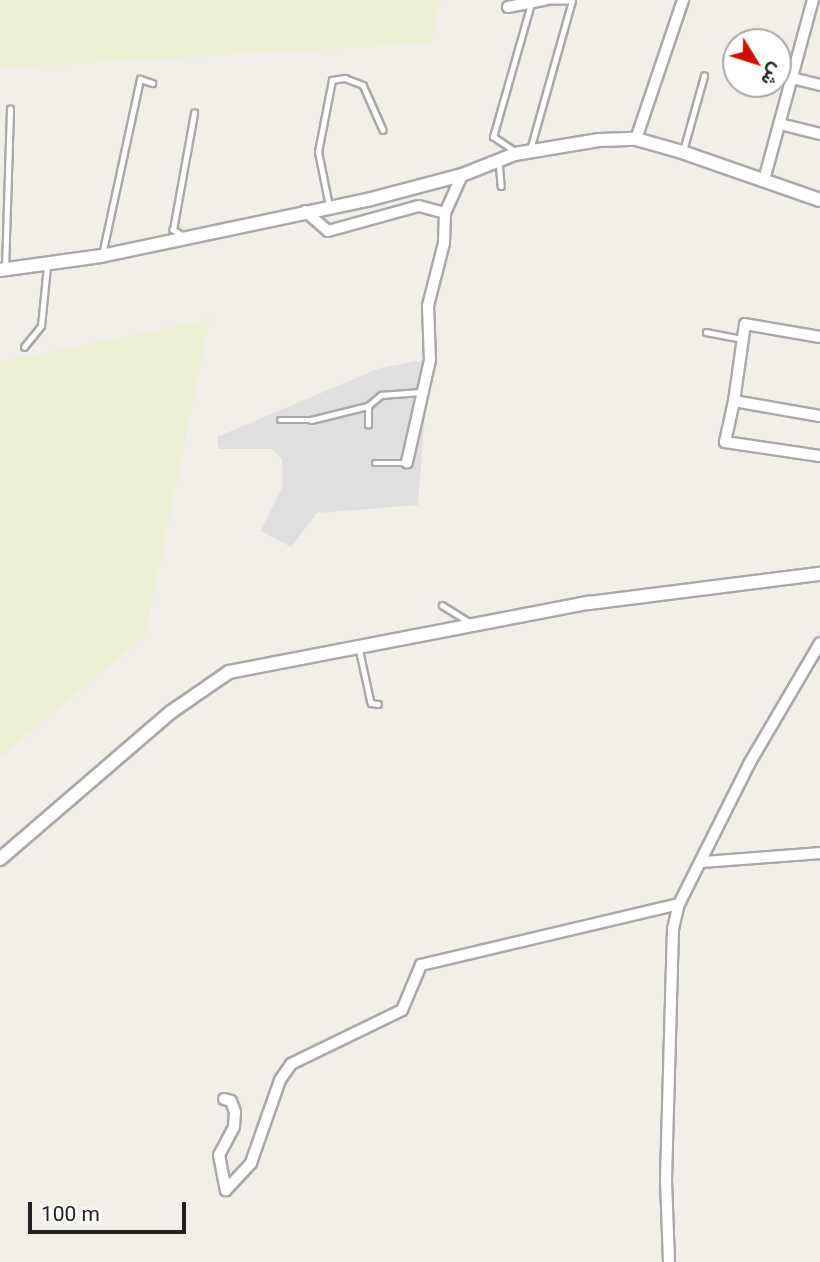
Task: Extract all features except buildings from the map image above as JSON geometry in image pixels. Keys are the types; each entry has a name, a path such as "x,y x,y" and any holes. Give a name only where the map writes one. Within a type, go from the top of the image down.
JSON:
{"street":[{"path":"636,139 683,0"},
{"path":"508,7 544,1"},
{"path":"815,2 792,78 820,85"},
{"path":"764,180 787,98"},
{"path":"780,124 820,134"},
{"path":"2,270 102,256 187,238 462,175 524,152 599,139 636,139 682,152 820,200"},
{"path":"407,463 414,419 425,391 430,360 428,306 444,243 445,213 462,175"},
{"path":"304,211 328,231 419,206 445,213"},
{"path":"820,337 745,324 725,442 820,456"},
{"path":"734,401 820,416"},
{"path":"0,859 171,712 220,678 357,644 615,599 820,574"},
{"path":"669,1262 666,1179 671,955 680,904 749,764 820,643"},
{"path":"702,862 820,853"},
{"path":"224,1099 231,1101 235,1112 234,1127 219,1155 226,1190 251,1163 280,1080 291,1064 402,1010 421,965 680,904"}],"lane":[{"path":"531,4 493,137 524,152 572,1 544,1"},
{"path":"682,152 704,76"},
{"path":"329,206 318,152 332,80 345,78 363,85 383,130"},
{"path":"102,256 140,79 152,83"},
{"path":"2,270 10,109"},
{"path":"187,238 173,230 194,113"},
{"path":"499,160 500,186"},
{"path":"24,347 41,326 47,265"},
{"path":"706,332 743,339"},
{"path":"280,420 311,420 368,406 381,395 425,391"},
{"path":"368,406 368,425"},
{"path":"375,463 407,463"},
{"path":"442,605 473,624"},
{"path":"357,644 365,658 371,703 378,704"}],"shaded area":[{"path":"429,359 418,505 317,513 291,547 261,531 283,485 282,459 272,449 219,449 217,437 380,368"}],"green space":[{"path":"0,0 441,0 431,43 0,68"},
{"path":"210,319 145,636 0,757 0,362"}]}
